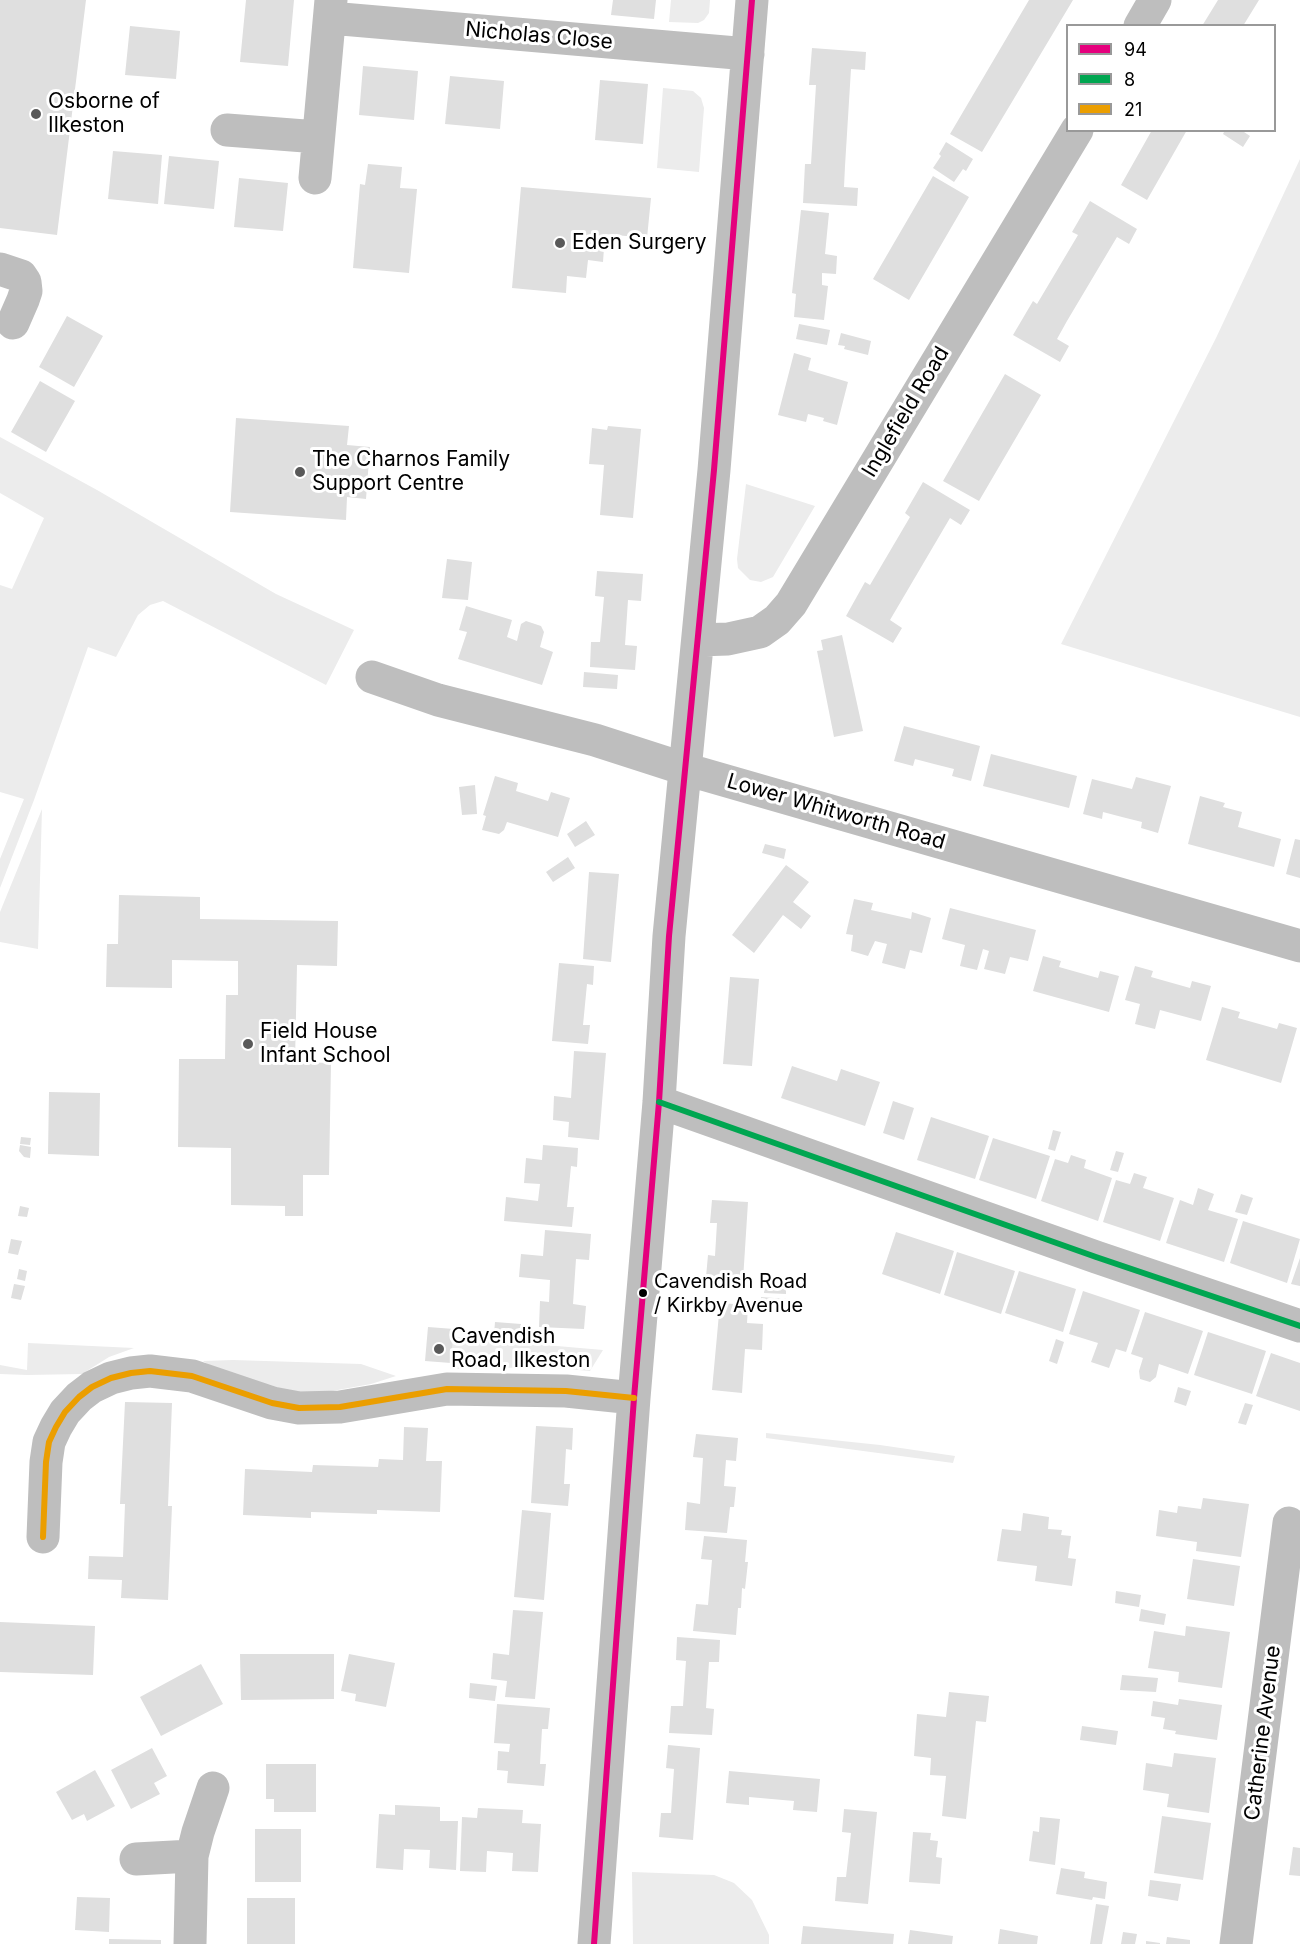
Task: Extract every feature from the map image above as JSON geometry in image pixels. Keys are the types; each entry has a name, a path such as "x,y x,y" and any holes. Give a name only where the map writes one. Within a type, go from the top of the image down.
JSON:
{"street":[{"path":"594,1944 634,1398 659,1102 669,936 714,470 752,0"},
{"path":"1141,24 1155,0"},
{"name":"Nicholas Close","path":"315,178 330,9 748,54"},
{"path":"227,130 318,137"},
{"name":"Inglefield Road","path":"698,640 728,639 760,632 777,621 791,604 1076,132"},
{"path":"0,269 21,276 25,282 26,291 13,323"},
{"name":"Lower Whitworth Road","path":"372,677 438,700 595,740 685,769 1300,946"},
{"path":"659,1102 1085,1253 1300,1326"},
{"path":"43,1537 46,1462 49,1442 56,1427 65,1412 92,1387 111,1378 131,1373 162,1372 192,1376 272,1403 299,1408 340,1407 447,1389 566,1391 634,1398"},
{"name":"Catherine Avenue","path":"1236,1944 1289,1522"},
{"path":"190,1944 192,1856 213,1788"},
{"path":"136,1859 192,1856"}],"shaded area":[{"path":"671,0 710,0 709,13 704,20 698,23 669,22"},
{"path":"663,88 693,91 701,98 704,108 699,172 657,168"},
{"path":"1300,159 1300,717 1061,644 1216,338"},
{"path":"0,437 97,490 276,594 354,630 326,685 163,601 150,605 138,615 116,657 88,647 0,888 0,859 24,799 0,792 0,585 12,589 44,518 0,493"},
{"path":"746,484 815,506 773,577 761,582 750,580 738,568 737,559"},
{"path":"42,809 38,949 0,942 0,912"},
{"path":"453,1337 603,1350 590,1371 544,1367 451,1369"},
{"path":"28,1343 134,1348 109,1357 82,1374 0,1374 0,1365 27,1370"},
{"path":"203,1361 361,1364 396,1376 371,1384 321,1393 292,1394 214,1369"},
{"path":"766,1433 880,1445 955,1456 953,1463 766,1438"},
{"path":"632,1872 714,1875 734,1883 752,1900 769,1935 769,1944 633,1944"}],"building":[{"name":"Osborne of Ilkeston","path":"0,0 86,0 57,235 0,228"},
{"path":"246,0 294,0 288,66 240,62"},
{"path":"613,0 656,0 654,19 611,15"},
{"path":"1029,0 1073,0 982,152 950,134"},
{"path":"1218,0 1259,0 1244,24 1203,24"},
{"path":"130,26 180,31 176,79 125,75"},
{"path":"812,48 866,52 865,70 851,69 845,166 844,187 858,188 857,206 803,203 805,164 811,164 816,85 809,85"},
{"path":"363,66 418,71 414,120 359,115"},
{"path":"450,76 504,81 500,129 445,124"},
{"path":"600,80 648,84 643,144 595,140"},
{"path":"1151,132 1186,132 1147,200 1121,185"},
{"path":"1224,132 1244,132 1250,136 1243,147 1223,134"},
{"path":"946,142 973,159 966,171 963,169 954,182 933,168"},
{"path":"113,151 162,155 158,204 108,199"},
{"path":"169,156 219,161 214,209 164,204"},
{"path":"368,164 402,167 400,188 417,189 409,273 353,268 360,184 365,185"},
{"path":"933,176 969,197 909,300 873,279"},
{"path":"239,178 288,183 283,231 234,227"},
{"name":"Eden Surgery","path":"521,187 651,198 647,238 605,234 603,262 588,260 586,278 567,276 566,293 512,288"},
{"path":"1090,201 1137,229 1129,244 1117,237 1067,321 1057,339 1069,346 1060,362 1013,335 1033,301 1037,304 1078,235 1072,232"},
{"path":"801,210 829,213 825,254 837,256 836,274 822,273 822,285 828,286 824,320 794,317 796,294 792,293"},
{"path":"67,316 103,336 74,387 39,367"},
{"path":"799,324 830,330 827,345 796,339"},
{"path":"841,333 871,341 868,355 844,349 845,346 838,345"},
{"path":"794,353 811,358 808,370 848,382 837,425 823,421 824,418 808,414 806,422 778,415"},
{"path":"1005,374 1041,395 979,501 943,481"},
{"path":"40,381 75,401 46,452 11,432"},
{"name":"The Charnos Family Support Centre","path":"236,418 349,426 347,445 370,447 366,499 347,497 346,520 230,512"},
{"path":"608,426 641,429 633,518 600,515 604,465 589,464 592,428 607,430"},
{"path":"923,482 970,510 961,525 950,518 890,620 902,628 893,643 846,616 865,582 870,585 910,517 905,513"},
{"path":"447,559 472,562 468,600 442,598"},
{"path":"597,571 643,574 641,601 628,600 625,645 637,646 635,670 590,667 591,642 600,642 604,597 595,596"},
{"path":"466,606 512,620 507,637 517,641 521,624 526,621 541,626 544,632 540,647 553,652 542,685 458,659 467,632 459,630"},
{"path":"842,635 863,731 834,737 817,651 823,650 821,640"},
{"path":"584,672 618,675 617,689 583,687"},
{"path":"904,726 980,746 971,781 952,776 954,769 915,759 913,766 894,761"},
{"path":"991,754 1077,776 1069,808 983,786"},
{"path":"495,776 518,783 516,791 548,801 551,792 570,798 558,837 507,822 504,830 499,834 482,830 486,816 483,815"},
{"path":"1136,777 1171,786 1158,833 1141,828 1142,822 1103,812 1102,819 1083,814 1092,779 1132,789"},
{"path":"475,785 477,814 462,815 459,787"},
{"path":"1200,796 1225,803 1223,807 1242,812 1238,827 1281,839 1274,867 1188,844"},
{"path":"586,821 595,835 575,847 567,834"},
{"path":"1295,839 1300,840 1300,878 1286,874"},
{"path":"765,844 786,849 784,859 762,853"},
{"path":"568,857 575,868 553,882 546,872"},
{"path":"786,865 809,882 793,902 811,916 801,929 783,915 754,953 732,935"},
{"path":"589,872 619,874 611,962 583,959"},
{"path":"119,895 200,897 200,919 338,921 337,966 297,965 295,1062 331,1063 329,1175 303,1175 303,1216 285,1216 285,1206 231,1205 231,1148 178,1147 179,1059 225,1059 226,995 238,995 238,961 172,960 172,988 106,987 107,944 118,944"},
{"path":"854,899 873,903 871,910 911,919 912,912 931,918 922,953 910,950 905,969 882,963 887,944 875,941 868,956 851,951 853,935 846,934"},
{"path":"950,908 1036,930 1028,961 1010,957 1005,974 984,969 989,951 983,949 977,970 960,966 965,945 942,939"},
{"path":"1043,956 1061,961 1059,967 1098,978 1100,971 1119,976 1109,1012 1033,991"},
{"path":"559,963 594,966 593,985 587,984 583,1025 590,1025 588,1044 552,1041"},
{"path":"1135,966 1153,971 1151,977 1190,988 1192,981 1211,986 1201,1021 1160,1010 1155,1029 1135,1024 1140,1004 1125,1000"},
{"path":"730,977 759,979 752,1066 723,1064"},
{"path":"1222,1007 1240,1012 1238,1018 1277,1029 1279,1023 1297,1028 1281,1083 1206,1060"},
{"path":"574,1051 606,1053 599,1140 568,1137 569,1122 553,1120 554,1096 571,1098"},
{"path":"792,1066 837,1081 841,1069 880,1082 865,1126 781,1098"},
{"path":"49,1092 100,1093 99,1156 48,1154"},
{"path":"893,1101 914,1108 904,1140 883,1133"},
{"path":"931,1117 989,1136 975,1179 917,1160"},
{"path":"1053,1130 1061,1132 1055,1151 1048,1149"},
{"path":"21,1137 31,1138 30,1145 20,1144"},
{"path":"993,1138 1050,1156 1036,1199 979,1180"},
{"path":"20,1145 31,1147 30,1158 24,1157 19,1151"},
{"path":"543,1145 578,1148 577,1167 571,1166 567,1207 574,1207 572,1227 504,1221 506,1197 538,1201 540,1184 524,1183 526,1158 542,1160"},
{"path":"1116,1151 1124,1153 1118,1172 1110,1170"},
{"path":"1071,1155 1086,1160 1084,1168 1112,1178 1098,1221 1041,1201 1055,1159 1068,1163"},
{"path":"1134,1173 1147,1177 1143,1188 1174,1198 1160,1241 1103,1222 1116,1180 1130,1184"},
{"path":"1198,1188 1214,1194 1208,1210 1238,1219 1224,1262 1166,1243 1180,1200 1193,1205"},
{"path":"1241,1194 1253,1198 1247,1215 1235,1212"},
{"path":"712,1200 748,1202 743,1280 706,1277 708,1255 715,1256 717,1223 710,1223"},
{"path":"20,1206 29,1208 27,1217 18,1216"},
{"path":"1243,1221 1300,1239 1287,1283 1230,1263"},
{"path":"545,1230 591,1234 589,1260 576,1259 573,1304 586,1306 584,1329 539,1327 540,1301 549,1302 550,1280 519,1277 521,1254 543,1256"},
{"path":"896,1232 954,1251 940,1294 882,1274"},
{"path":"11,1239 22,1241 18,1255 8,1253"},
{"path":"957,1252 1015,1271 1001,1314 944,1295"},
{"path":"1300,1258 1300,1286 1291,1284"},
{"path":"19,1269 27,1271 25,1281 17,1279"},
{"path":"1019,1271 1076,1289 1063,1332 1005,1313"},
{"path":"765,1282 786,1283 786,1294 764,1293"},
{"path":"14,1284 25,1286 21,1300 11,1298"},
{"path":"1083,1291 1140,1310 1126,1352 1116,1349 1109,1368 1091,1362 1098,1343 1069,1334"},
{"path":"761,1297 787,1299 786,1312 761,1310"},
{"path":"720,1303 748,1305 747,1323 763,1324 762,1350 745,1349 742,1393 712,1390"},
{"path":"1145,1312 1203,1331 1188,1374 1159,1364 1156,1377 1150,1382 1140,1379 1139,1371 1143,1358 1131,1354"},
{"path":"495,1322 521,1324 520,1337 494,1334"},
{"name":"Cavendish Road, Ilkeston","path":"428,1327 454,1329 451,1363 425,1361"},
{"path":"1208,1332 1266,1351 1252,1394 1194,1375"},
{"path":"1056,1339 1064,1342 1057,1364 1049,1361"},
{"path":"1271,1353 1300,1363 1300,1411 1256,1396"},
{"path":"1178,1387 1191,1391 1186,1406 1174,1402"},
{"path":"125,1402 172,1403 168,1506 172,1506 168,1600 121,1598 122,1580 88,1579 89,1556 123,1557 125,1504 120,1504"},
{"path":"1245,1403 1253,1405 1246,1425 1238,1423"},
{"path":"536,1426 573,1428 572,1450 566,1449 564,1484 570,1484 568,1506 531,1503"},
{"path":"404,1427 428,1428 426,1461 442,1461 440,1512 377,1510 377,1514 311,1512 311,1518 243,1515 245,1469 312,1472 313,1465 378,1467 379,1459 403,1460"},
{"path":"696,1434 738,1438 736,1461 726,1460 724,1486 736,1487 734,1507 730,1507 727,1533 685,1530 687,1502 700,1504 703,1458 693,1457"},
{"path":"1203,1498 1249,1504 1241,1557 1196,1551 1197,1542 1156,1536 1159,1510 1177,1513 1178,1506 1201,1509"},
{"path":"522,1510 551,1513 544,1600 514,1597"},
{"path":"1023,1513 1049,1517 1048,1529 1062,1530 1061,1535 1071,1536 1068,1558 1076,1559 1072,1586 1035,1581 1037,1566 997,1561 1002,1529 1021,1531"},
{"path":"704,1536 747,1540 745,1562 748,1562 745,1589 742,1588 741,1608 738,1608 736,1635 693,1631 696,1604 708,1605 712,1560 701,1559"},
{"path":"1193,1559 1240,1566 1234,1606 1187,1599"},
{"path":"1116,1591 1141,1595 1139,1607 1115,1603"},
{"path":"1141,1609 1166,1614 1164,1625 1139,1621"},
{"path":"513,1610 543,1612 535,1699 505,1697 507,1681 491,1679 493,1653 509,1655"},
{"path":"0,1622 95,1626 93,1675 0,1672"},
{"path":"1186,1626 1230,1632 1222,1688 1178,1682 1179,1672 1148,1668 1154,1631 1185,1636"},
{"path":"677,1637 720,1640 719,1662 709,1662 706,1708 714,1709 712,1735 669,1733 671,1706 683,1706 686,1661 676,1660"},
{"path":"240,1654 334,1654 334,1699 241,1700"},
{"path":"349,1654 395,1663 386,1707 355,1701 356,1694 341,1691"},
{"path":"201,1664 223,1704 161,1736 140,1697"},
{"path":"1122,1675 1158,1678 1156,1692 1120,1690"},
{"path":"470,1683 497,1686 495,1701 469,1698"},
{"path":"949,1692 989,1696 986,1722 976,1721 966,1819 942,1816 946,1776 930,1775 931,1758 914,1756 917,1714 946,1717"},
{"path":"1179,1699 1222,1705 1217,1740 1175,1734 1176,1731 1163,1729 1165,1718 1151,1716 1153,1701 1178,1705"},
{"path":"497,1704 550,1708 548,1729 542,1729 540,1764 546,1764 544,1786 507,1783 508,1771 497,1770 498,1751 509,1752 510,1744 494,1743"},
{"path":"1082,1726 1118,1731 1116,1745 1080,1740"},
{"path":"668,1745 700,1748 693,1840 659,1837 661,1813 671,1813 674,1769 666,1768"},
{"path":"152,1748 167,1776 154,1783 160,1794 131,1809 111,1770"},
{"path":"1174,1753 1216,1758 1209,1813 1167,1807 1169,1794 1143,1790 1146,1763 1172,1767"},
{"path":"266,1764 316,1764 316,1812 274,1812 274,1799 266,1799"},
{"path":"95,1770 115,1806 87,1821 84,1814 72,1820 56,1792"},
{"path":"729,1771 820,1779 817,1812 793,1810 794,1801 749,1797 749,1805 726,1803"},
{"path":"395,1805 440,1807 440,1821 458,1821 456,1870 429,1868 430,1850 404,1849 403,1870 376,1868 379,1814 395,1815"},
{"path":"478,1808 523,1810 522,1823 541,1824 538,1872 512,1871 513,1853 487,1851 486,1872 460,1871 462,1817 477,1818"},
{"path":"844,1809 877,1812 868,1904 835,1901 837,1877 846,1877 851,1833 842,1832"},
{"path":"1162,1816 1211,1823 1203,1880 1154,1873"},
{"path":"1040,1817 1060,1819 1055,1865 1029,1861 1033,1831 1039,1832"},
{"path":"255,1829 301,1829 301,1882 255,1882"},
{"path":"913,1832 931,1833 930,1840 938,1841 936,1857 942,1858 940,1884 909,1882"},
{"path":"1293,1847 1300,1848 1300,1876 1289,1875"},
{"path":"1061,1868 1085,1872 1084,1878 1107,1882 1105,1899 1093,1897 1092,1900 1056,1894"},
{"path":"1150,1880 1181,1884 1178,1901 1148,1896"},
{"path":"77,1897 110,1898 109,1932 75,1930"},
{"path":"247,1898 295,1898 295,1944 247,1944"},
{"path":"1096,1904 1109,1906 1102,1944 1090,1944"},
{"path":"803,1926 894,1934 893,1944 801,1944"},
{"path":"1000,1929 1038,1936 1037,1944 998,1944"},
{"path":"910,1930 953,1936 952,1944 908,1944"},
{"path":"1123,1932 1137,1934 1135,1944 1121,1944"},
{"path":"1167,1937 1190,1940 1190,1944 1166,1944"},
{"path":"109,1939 161,1940 161,1944 109,1944"},
{"path":"1146,1941 1160,1943 1160,1944 1146,1944"}],"transit line":[{"name":"94","path":"594,1944 634,1398 659,1102 669,936 714,470 752,0"},
{"name":"8","path":"659,1102 1096,1257 1300,1326"},
{"name":"21","path":"43,1537 46,1462 49,1442 56,1427 65,1412 92,1387 111,1378 131,1373 150,1371 192,1376 272,1403 299,1408 340,1407 447,1389 566,1391 634,1398"}],"place":[{"name":"Osborne of Ilkeston","path":"36,114"},
{"name":"Eden Surgery","path":"560,243"},
{"name":"The Charnos Family Support Centre","path":"300,472"},
{"name":"Field House Infant School","path":"248,1044"},
{"name":"Cavendish Road / Kirkby Avenue","path":"643,1293"},
{"name":"Cavendish Road, Ilkeston","path":"439,1349"}]}
